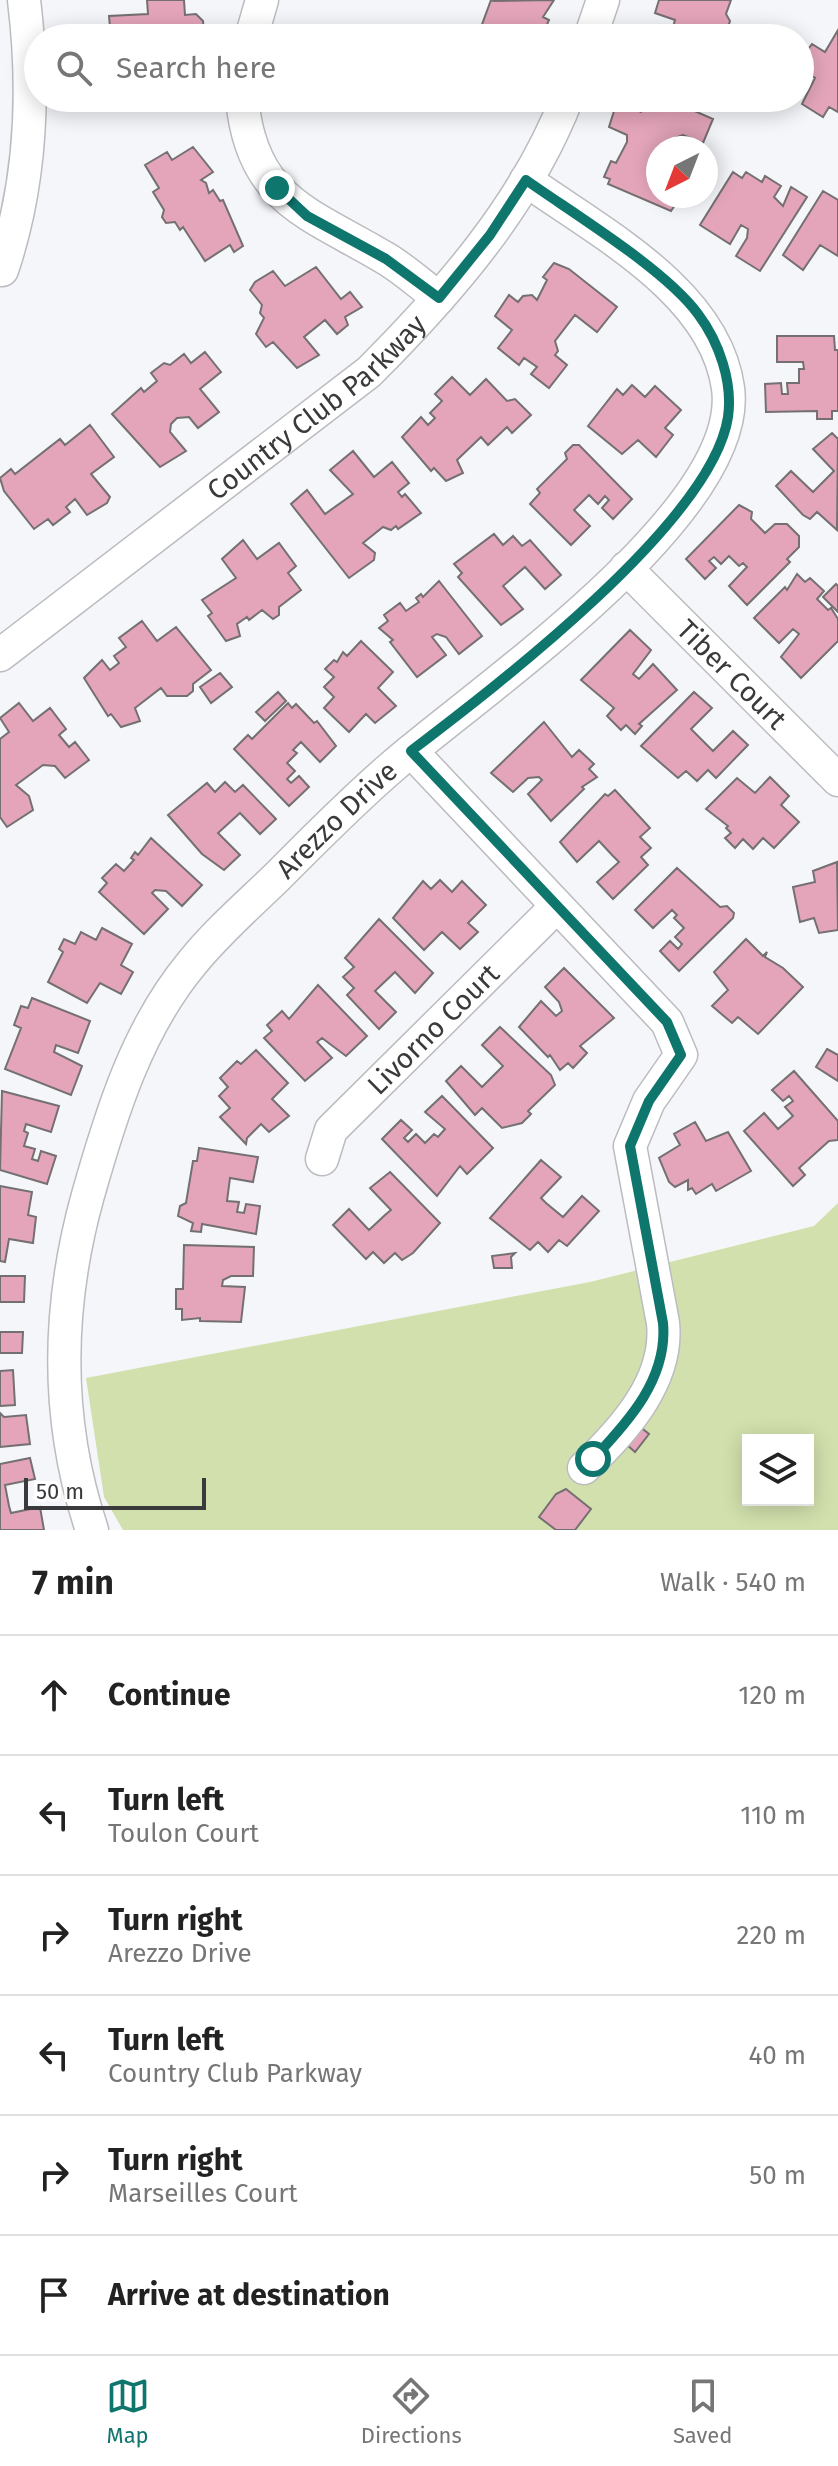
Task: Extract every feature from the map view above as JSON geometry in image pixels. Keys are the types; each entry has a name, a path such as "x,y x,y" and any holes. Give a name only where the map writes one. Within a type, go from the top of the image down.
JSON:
{"street":[{"path":"24,0 26,24"},
{"path":"255,24 262,0"},
{"path":"595,24 603,0"},
{"path":"2,270 19,202 28,112"},
{"path":"245,112 255,152 286,198 321,225 386,259 439,298"},
{"name":"Country Club Parkway","path":"0,655 342,396 399,343 490,235 526,180 560,112"},
{"name":"Arezzo Drive","path":"92,1530 67,1422 63,1362 73,1249 124,1083 144,1038 190,965 322,833 411,751 505,680 626,568 694,491 711,464 728,419 725,372 709,330 685,299 526,180"},
{"name":"Tiber Court","path":"626,568 838,780"},
{"path":"411,751 667,1022 681,1055 649,1101 630,1146 663,1323 665,1349 660,1371 616,1432 584,1468"},
{"name":"Livorno Court","path":"322,1159 331,1130 556,907"}],"green space":[{"path":"838,1203 838,1530 123,1530 104,1497 86,1378 590,1282 814,1226"}],"building":[{"path":"147,0 184,0 185,15 196,14 203,24 110,24 109,16 148,14"},
{"path":"491,0 554,0 543,17 549,20 547,24 482,24"},
{"path":"659,0 731,0 726,14 729,24 674,24 675,20 655,13"},
{"path":"838,30 838,112 829,107 823,117 814,111 814,45 825,52"},
{"path":"614,112 697,112 713,119 706,136 646,136 646,200 608,184 610,179 604,177 611,161 616,163 627,142 627,135 609,127"},
{"path":"193,147 213,172 201,180 206,183 209,193 213,190 220,201 223,200 243,246 234,252 230,245 205,261 183,227 180,230 175,222 166,223 162,217 164,210 153,192 159,188 145,165 167,152 172,160"},
{"path":"733,172 742,178 746,172 762,182 765,176 781,186 774,197 783,206 791,187 807,197 760,271 736,256 747,238 748,229 741,225 730,244 700,225 711,208 718,208 718,196"},
{"path":"823,191 838,200 838,256 820,245 803,270 783,255"},
{"path":"554,263 569,269 617,307 597,332 575,315 555,341 558,351 555,355 567,365 549,388 531,374 537,367 524,358 519,365 498,348 512,330 495,316 509,295 518,302 523,296 532,295 537,300 547,280 543,277"},
{"path":"316,267 341,299 350,292 362,307 345,317 348,325 337,334 325,320 304,337 319,355 297,368 273,342 266,347 256,334 264,318 260,313 262,305 250,290 255,282 273,271 285,286"},
{"path":"777,336 834,336 835,350 838,350 838,411 832,411 832,419 817,419 817,411 766,412 765,384 781,383 782,394 788,394 787,383 799,383 799,369 804,369 803,362 777,362"},
{"path":"205,352 221,372 200,389 219,412 198,428 189,417 177,418 171,424 170,432 186,451 160,467 112,414 141,388 144,392 157,381 151,373 164,363 170,365 184,354 191,363"},
{"path":"452,377 470,395 486,379 507,401 515,399 531,415 512,433 507,427 488,445 481,437 457,460 463,473 446,481 434,468 431,471 402,437 421,417 428,425 435,418 430,413 442,401 435,394"},
{"path":"632,385 645,397 655,386 681,410 665,428 673,435 656,457 638,440 622,454 588,426 617,389 623,395"},
{"path":"90,425 114,457 91,474 110,497 107,503 87,515 75,499 66,507 70,512 53,525 48,519 34,529 4,491 0,478 11,469 15,474 60,439 65,445"},
{"path":"832,433 838,439 837,530 817,512 810,519 803,515 776,486 791,471 813,492 834,471 813,449"},
{"path":"573,445 579,445 632,499 613,519 602,508 609,500 605,496 598,504 589,495 574,510 590,526 571,545 530,504 540,493 537,489 567,459 565,453"},
{"path":"353,451 374,477 392,462 409,483 398,492 402,497 405,494 421,513 398,529 396,526 391,530 383,527 363,543 375,553 374,560 349,578 291,504 307,490 325,514 353,494 330,470"},
{"path":"739,505 752,512 751,519 765,533 775,524 787,524 799,536 799,547 787,559 790,562 747,605 729,586 747,567 743,563 739,566 729,556 721,564 714,557 709,561 716,568 705,579 686,559"},
{"path":"494,534 503,545 513,536 522,546 530,540 561,575 545,589 525,567 503,586 523,609 501,625 458,577 462,573 454,564"},
{"path":"243,540 257,559 279,543 296,566 288,573 301,590 279,607 279,615 273,619 262,610 249,620 247,617 237,624 240,636 226,641 208,616 212,613 202,600 236,578 222,559"},
{"path":"797,574 805,582 810,578 824,591 817,599 828,610 831,608 838,619 838,641 801,678 781,657 799,634 793,629 779,643 754,618 785,587 787,590"},
{"path":"439,581 482,636 459,654 446,637 437,634 432,637 446,655 417,677 390,642 393,640 379,628 388,621 384,615 400,603 406,611 419,602 416,598 421,594 423,597"},
{"path":"836,584 838,586 838,612 823,597"},
{"path":"142,621 157,641 176,627 211,670 193,684 193,691 187,696 167,696 161,688 135,708 140,721 121,727 111,714 108,716 84,678 102,660 110,670 119,663 114,656 126,647 119,638"},
{"path":"630,630 651,650 633,674 639,679 653,664 677,690 639,724 642,726 635,734 626,725 621,730 607,716 614,708 581,680"},
{"path":"361,641 393,672 378,688 396,706 375,723 366,714 349,732 324,708 334,697 324,687 334,677 325,669 334,660 337,662 343,652 347,656"},
{"path":"220,673 232,687 211,703 200,687"},
{"path":"278,692 286,701 265,721 256,712"},
{"path":"694,692 712,708 691,729 713,751 733,731 748,745 716,778 708,770 697,781 686,771 678,778 641,746"},
{"path":"19,703 33,721 50,708 66,729 59,735 69,747 75,742 89,760 65,778 55,766 43,765 16,785 29,796 33,810 7,827 0,817 0,739 9,732 0,718"},
{"path":"288,703 292,708 296,704 314,723 317,721 336,746 320,762 301,742 293,750 297,753 287,763 295,771 287,779 291,783 299,776 309,787 289,806 234,749 248,735 252,739"},
{"path":"544,722 572,757 579,750 594,764 589,769 597,777 582,787 584,789 551,821 528,794 542,780 539,777 528,778 513,792 491,773"},
{"path":"770,777 789,796 781,805 799,822 774,848 763,838 753,849 743,839 735,848 725,838 731,833 726,828 728,826 706,809 737,778 755,793"},
{"path":"225,782 235,792 243,785 276,819 260,834 240,813 218,833 240,855 224,870 202,854 168,815 207,783 215,792"},
{"path":"615,790 650,828 640,837 651,848 641,857 648,865 613,899 597,882 619,862 599,841 577,862 560,842 605,794 608,796"},
{"path":"151,838 202,885 182,906 166,891 155,890 152,893 168,909 144,934 99,892 107,883 102,878 116,864 124,871 134,860 131,858 135,852 138,855"},
{"path":"837,862 838,930 819,933 814,918 800,922 793,887 815,882 813,871"},
{"path":"677,868 720,907 727,906 734,913 733,918 679,971 660,951 670,941 678,949 682,944 675,937 684,928 674,918 677,915 672,910 653,928 635,910"},
{"path":"440,880 452,892 462,881 486,905 468,923 478,932 460,949 442,932 424,950 393,918 423,881 431,889"},
{"path":"379,919 433,973 415,993 395,972 375,991 396,1012 379,1029 347,995 354,988 343,977 354,967 345,958"},
{"path":"102,928 132,944 121,965 133,972 121,994 100,983 87,1003 48,982 63,952 59,949 64,939 75,944 81,932 96,940"},
{"path":"746,939 763,956 767,952 765,957 783,968 803,987 758,1034 738,1017 732,1023 712,1006 728,990 714,972"},
{"path":"564,968 614,1018 580,1046 587,1053 573,1068 568,1063 560,1070 550,1055 548,1057 519,1027 541,1001 556,1016 562,1011 559,1002 545,987"},
{"path":"318,985 367,1036 346,1056 322,1038 317,1042 332,1058 305,1081 264,1038 272,1031 267,1025 282,1011 289,1019"},
{"path":"32,998 90,1021 78,1053 56,1045 54,1052 82,1066 71,1095 5,1069 21,1028 14,1025 21,1006 28,1008"},
{"path":"500,1027 551,1075 555,1085 528,1111 531,1114 522,1123 502,1128 482,1108 475,1115 446,1081 461,1066 482,1087 503,1066 482,1045"},
{"path":"827,1049 838,1055 838,1081 816,1067"},
{"path":"256,1050 288,1083 272,1099 289,1116 269,1132 261,1124 247,1138 246,1144 220,1117 230,1108 219,1096 228,1087 220,1078 237,1061 241,1064"},
{"path":"794,1071 838,1121 838,1140 829,1141 799,1168 805,1175 793,1186 744,1131 764,1113 778,1129 793,1116 785,1107 793,1101 789,1096 783,1101 772,1090"},
{"path":"2,1091 59,1106 51,1132 26,1124 24,1131 28,1133 24,1146 35,1149 32,1159 38,1161 41,1151 56,1156 47,1184 0,1170"},
{"path":"442,1096 493,1148 467,1174 460,1166 437,1196 382,1139 401,1120 412,1130 404,1138 408,1142 416,1134 425,1143 434,1134 438,1137 445,1129 425,1112"},
{"path":"695,1122 706,1141 728,1132 751,1171 716,1191 712,1184 696,1194 692,1188 688,1190 688,1180 675,1187 669,1182 659,1158 680,1145 674,1134"},
{"path":"199,1148 258,1157 253,1182 230,1178 227,1201 239,1202 237,1212 244,1213 246,1204 260,1206 256,1234 202,1224 201,1232 191,1231 193,1223 178,1216 180,1206 186,1203 193,1161 197,1161"},
{"path":"541,1160 561,1177 541,1198 546,1203 563,1217 582,1196 599,1211 567,1246 559,1240 548,1252 538,1242 530,1250 490,1218"},
{"path":"390,1172 440,1223 413,1253 402,1260 395,1253 384,1263 373,1252 366,1259 333,1225 349,1209 369,1230 391,1210 370,1188"},
{"path":"0,1186 32,1192 28,1215 36,1217 33,1243 9,1239 5,1262 0,1261"},
{"path":"184,1245 254,1247 253,1276 231,1276 223,1280 222,1286 245,1287 241,1322 200,1321 200,1318 182,1320 182,1309 176,1309 176,1289 183,1289"},
{"path":"515,1253 511,1257 512,1268 494,1268 492,1256"},
{"path":"0,1276 25,1276 24,1302 0,1302"},
{"path":"0,1332 23,1332 22,1353 0,1353"},
{"path":"13,1370 15,1405 0,1406 0,1371"},
{"path":"0,1413 4,1417 26,1415 30,1444 0,1447"},
{"path":"639,1426 649,1434 635,1452 626,1444"},
{"path":"30,1458 35,1479 5,1485 9,1506 11,1513 40,1507 44,1530 0,1530 0,1464"},
{"path":"566,1489 591,1509 575,1530 556,1530 539,1517 556,1494"}],"route":[{"path":"277,188 307,216 375,252 439,298 490,235 526,180 648,268 685,299 709,330 725,372 728,419 719,449 694,491 626,568 547,643 505,680 411,751 667,1022 681,1055 649,1101 630,1146 663,1323 665,1349 660,1371 646,1393 593,1459"}]}
